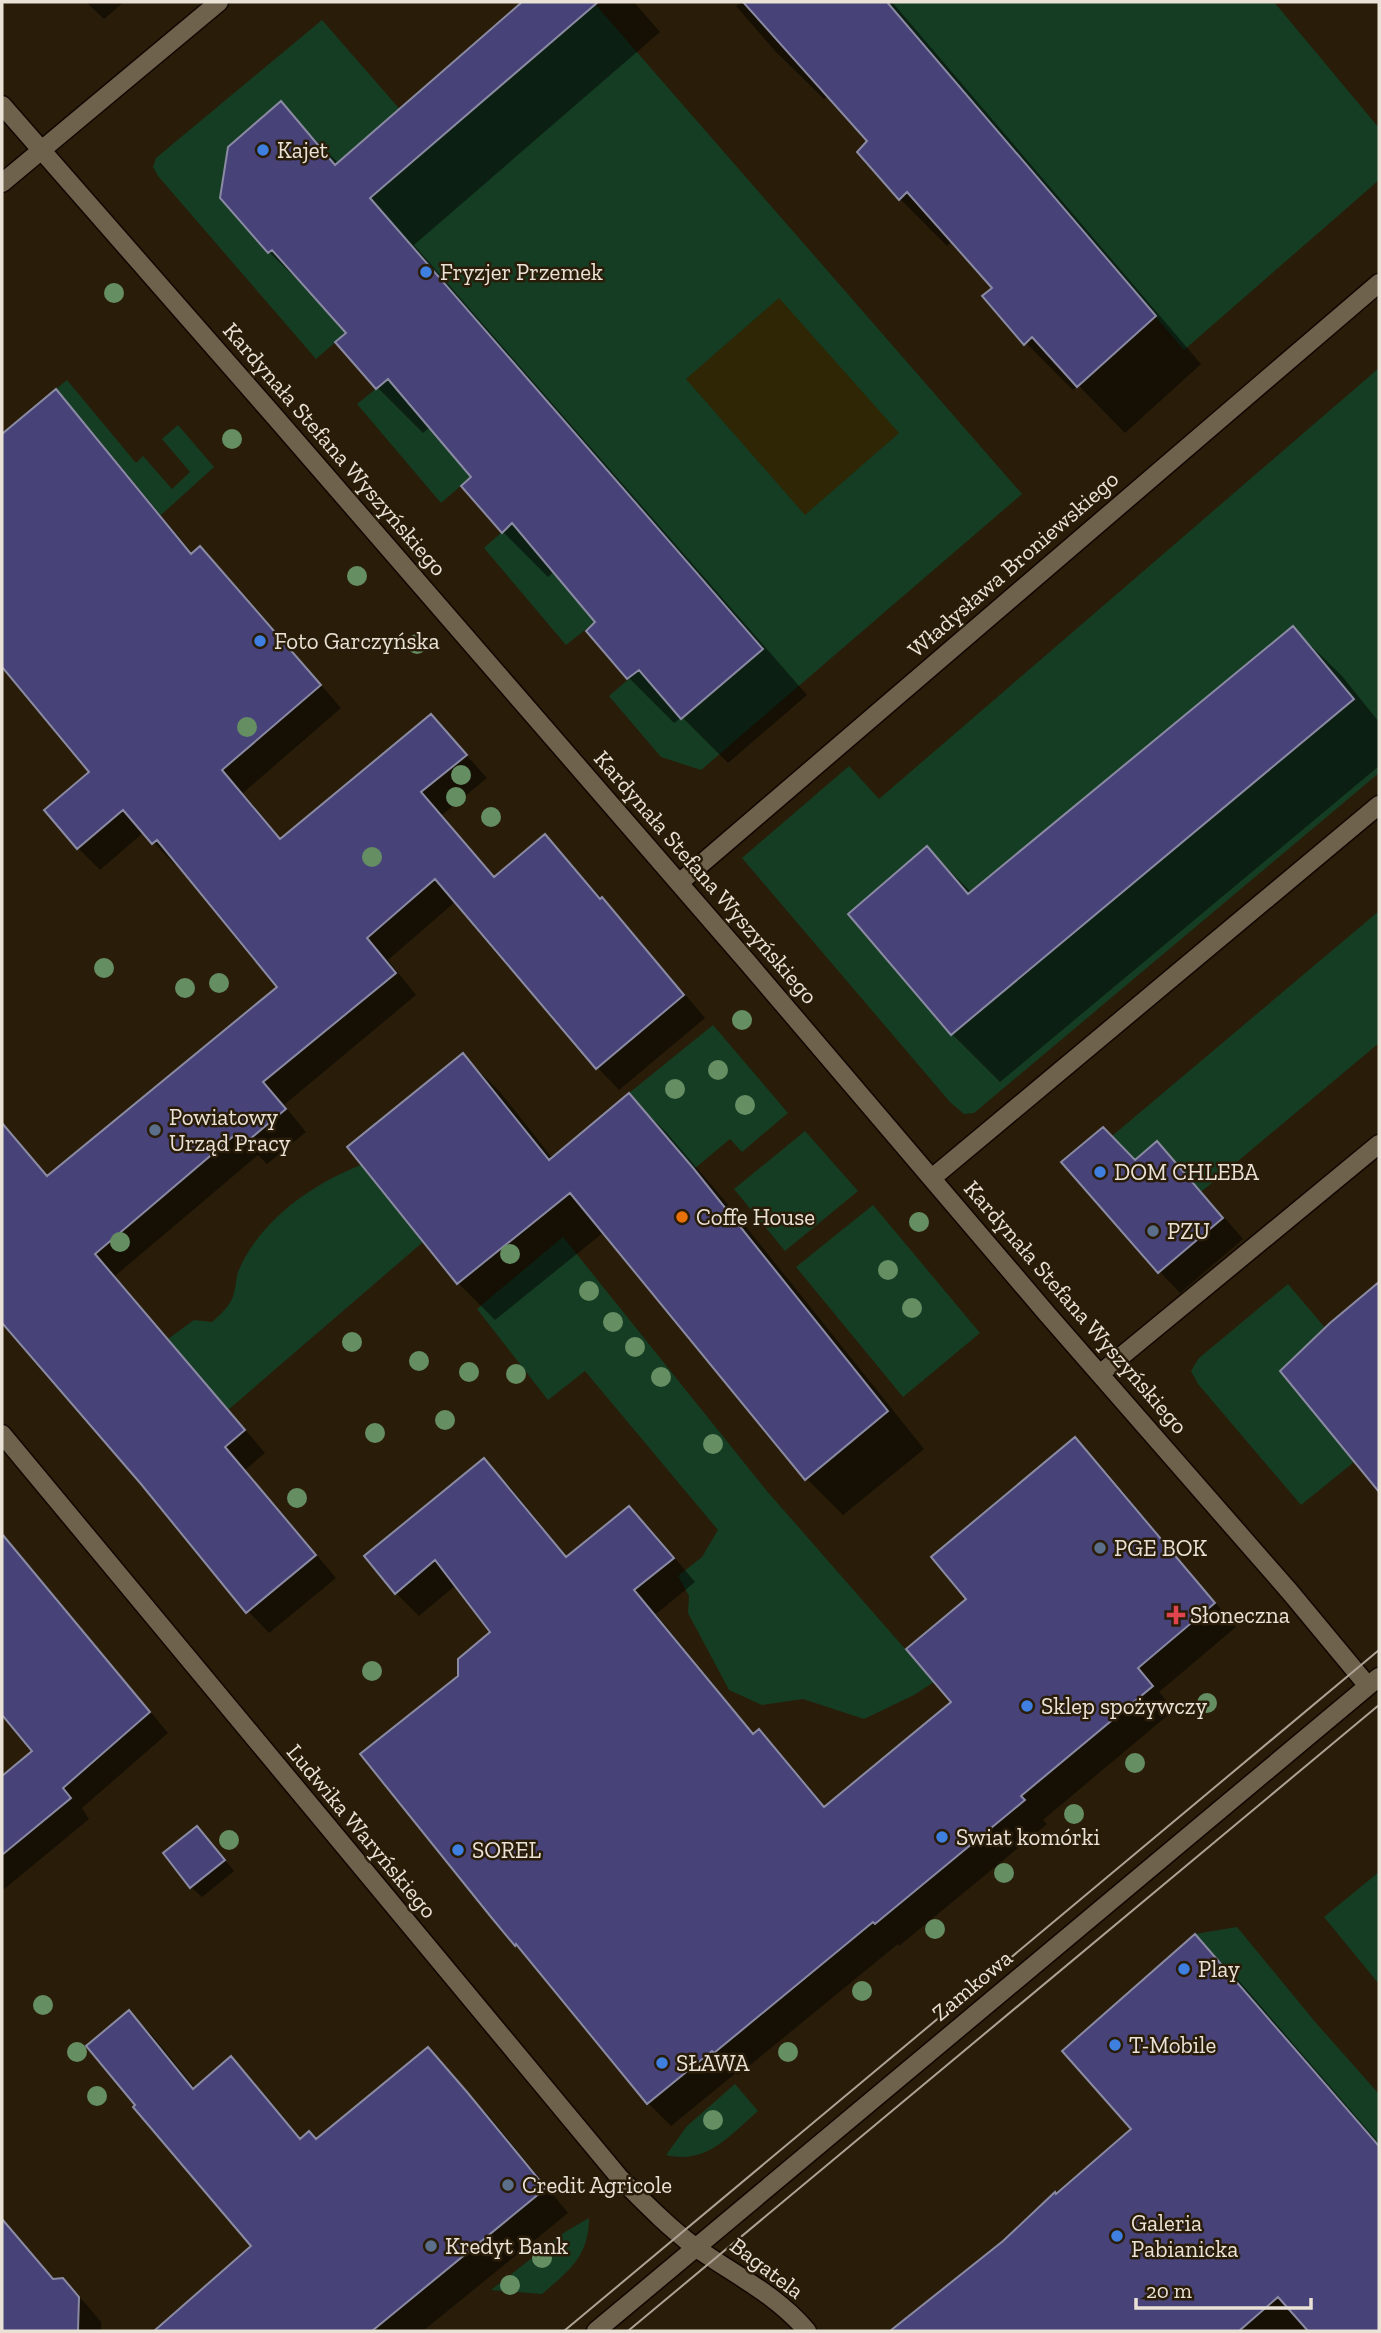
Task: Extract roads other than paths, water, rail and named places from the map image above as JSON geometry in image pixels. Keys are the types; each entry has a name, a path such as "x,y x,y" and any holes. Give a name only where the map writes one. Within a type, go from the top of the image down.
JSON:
{"street":[{"path":"2,183 219,2"},
{"name":"Kardynała Stefana Wyszyńskiego","path":"2,105 679,883 1290,1592 1374,1681"},
{"name":"Władysława Broniewskiego","path":"679,883 1379,283"},
{"path":"932,1178 1379,805"},
{"path":"1101,1373 1379,1144"},
{"name":"Ludwika Waryńskiego","path":"2,1434 581,2133 651,2210 696,2247"},
{"name":"Zamkowa","path":"596,2331 1374,1681"},
{"name":"Bagatela","path":"696,2247 759,2288 807,2331"}],"tram line":[{"path":"564,2331 1379,1650"},
{"path":"628,2331 1379,1705"}],"place":[{"name":"Kajet","path":"263,150"},
{"name":"Fryzjer Przemek","path":"426,272"},
{"name":"Foto Garczyńska","path":"260,641"},
{"name":"Powiatowy Urząd Pracy","path":"155,1130"},
{"name":"DOM CHLEBA","path":"1100,1172"},
{"name":"Coffe House","path":"682,1217"},
{"name":"PZU","path":"1153,1231"},
{"name":"PGE BOK","path":"1100,1548"},
{"name":"Słoneczna","path":"1176,1615"},
{"name":"Sklep spożywczy","path":"1027,1706"},
{"name":"Swiat komórki","path":"942,1837"},
{"name":"SOREL","path":"458,1850"},
{"name":"Play","path":"1184,1969"},
{"name":"T-Mobile","path":"1115,2045"},
{"name":"SŁAWA","path":"662,2063"},
{"name":"Credit Agricole","path":"508,2185"},
{"name":"Galeria Pabianicka","path":"1117,2236"},
{"name":"Kredyt Bank","path":"431,2246"}]}
